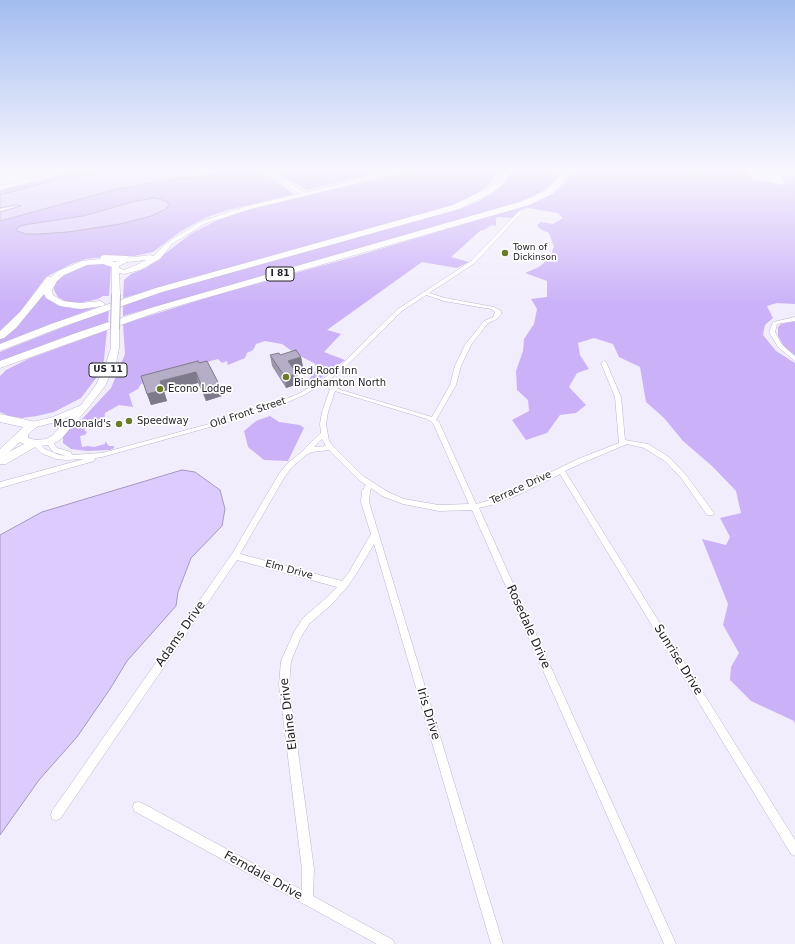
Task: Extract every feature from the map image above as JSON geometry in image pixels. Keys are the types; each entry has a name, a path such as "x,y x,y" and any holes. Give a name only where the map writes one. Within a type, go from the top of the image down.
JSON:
{"highway":[{"name":"I 81","path":"0,348 55,326 206,276 431,215"},
{"name":"I 81","path":"0,365 62,341 168,306 486,215"},
{"path":"0,336 12,326 47,281 58,272 90,260 110,258 135,262"},
{"path":"115,267 100,261 76,266 61,273 54,279 48,286 48,293 52,299 60,303 80,306 95,305 139,297"},
{"path":"0,372 21,360 62,341"},
{"path":"0,418 26,431"},
{"path":"0,426 26,431"}],"main road":[{"path":"128,271 120,271 115,267 121,261 135,262 157,257 163,250 184,233 222,215"},
{"path":"116,281 128,271 135,262"},
{"name":"US 11","path":"49,442 57,437 100,386 111,363 115,348 116,329 116,281 114,280 115,267"},
{"name":"US 11","path":"0,456 26,431 47,421 65,415 85,404"},
{"path":"47,421 58,424 61,431"},
{"path":"26,431 25,441 34,444"},
{"path":"0,462 34,444 49,442"}],"street":[{"name":"Old Front Street","path":"0,485 78,464 102,455 259,411 302,394 341,368 400,310 473,262 517,215"},
{"path":"322,382 333,389 433,420 453,385 460,361 468,345 486,322 495,318 498,312 492,308 444,299 425,293"},
{"path":"795,319 776,323 772,332 780,346 795,359"},
{"path":"604,363 618,398 622,443"},
{"name":"Terrace Drive","path":"333,389 325,412 324,434 331,448 349,468 370,485 385,494 420,506 450,509 474,507 492,502 515,493 561,470 622,443 634,443 646,446 667,459 684,477 710,513"},
{"name":"Rosedale Drive","path":"433,420 436,422 670,944"},
{"name":"Adams Drive","path":"56,815 235,556 281,476 289,466 324,434"},
{"name":"Old Front Street","path":"49,442 55,450 69,454 73,457"},
{"name":"Old Front Street","path":"34,444 43,451 52,455 66,458 102,455"},
{"name":"Adams Drive","path":"304,453 315,449 331,448"},
{"name":"Sunrise Drive","path":"561,470 795,850"},
{"name":"Iris Drive","path":"370,485 366,491 365,498 497,944"},
{"name":"Elaine Drive","path":"307,900 308,869 284,685 284,671 289,651 303,625 344,585 375,534"},
{"name":"Elm Drive","path":"235,556 344,585"},
{"name":"Ferndale Drive","path":"138,807 389,944"}],"shaded area":[{"path":"0,215 22,215 0,221"},
{"path":"22,215 213,215 181,231 153,252 134,256 86,259 71,264 46,277 18,315 0,332 0,221"},
{"path":"153,215 120,224 68,232 26,234 17,231 20,226 83,216"},
{"path":"232,215 418,215 123,298 124,280 131,274 146,268 192,233"},
{"path":"439,215 475,215 123,316 123,304 187,284"},
{"path":"493,215 515,215 512,218 497,217 496,226 491,225 480,231 451,257 469,262 457,268 422,262 327,330 341,334 324,352 345,360 314,383 308,380 318,369 314,363 296,354 282,344 265,341 256,344 253,350 247,353 245,358 228,365 227,361 222,363 218,359 183,369 185,372 141,384 138,389 129,394 133,407 119,405 105,413 104,421 100,419 84,430 87,432 85,435 80,436 82,447 94,447 105,444 105,441 109,446 114,446 114,448 110,450 87,451 71,449 63,443 63,438 66,431 83,418 111,388 125,354 123,324 216,295 357,256"},
{"path":"560,215 795,215 795,304 777,303 767,306 773,318 765,325 763,335 776,351 795,363 795,724 794,721 751,701 730,680 731,667 739,653 723,625 728,604 702,539 726,545 730,537 720,518 741,513 736,491 712,466 683,441 664,418 646,402 640,367 619,357 613,344 594,338 578,343 580,355 589,369 577,373 569,387 586,405 576,413 560,415 547,433 526,440 512,420 529,411 528,400 517,390 516,371 523,351 524,339 534,324 537,309 531,299 547,297 547,281 525,273 539,267 549,258 554,247 549,233 540,229 537,225 541,222 553,224 563,218"},
{"path":"87,264 107,264 111,267 109,296 103,296 98,299 74,304 58,297 53,286 58,278"},
{"path":"44,289 47,298 57,305 75,309 94,308 0,345 0,339"},
{"path":"109,309 108,322 0,362 0,352"},
{"path":"795,321 795,356 785,348 778,336 778,327 781,324"},
{"path":"107,330 103,369 81,398 54,412 37,416 22,418 9,416 0,412 0,376 6,370 28,359"},
{"path":"270,416 279,422 300,425 304,428 288,461 264,460 248,447 244,431 256,421"},
{"path":"182,470 195,472 220,490 225,509 222,526 191,558 178,592 176,606 127,661 77,737 39,780 0,835 0,535 42,512"}],"building":[{"path":"296,350 301,357 288,361 297,374 285,377 270,355 279,353 280,355"},
{"path":"198,361 199,363 207,361 220,386 203,390 196,372 160,381 163,390 147,394 141,376"}],"place":[{"name":"Town of Dickinson","path":"505,253"},
{"name":"Red Roof Inn Binghamton North","path":"286,377"},
{"name":"Econo Lodge","path":"160,389"},
{"name":"Speedway","path":"129,421"},
{"name":"McDonald's","path":"119,424"}]}
